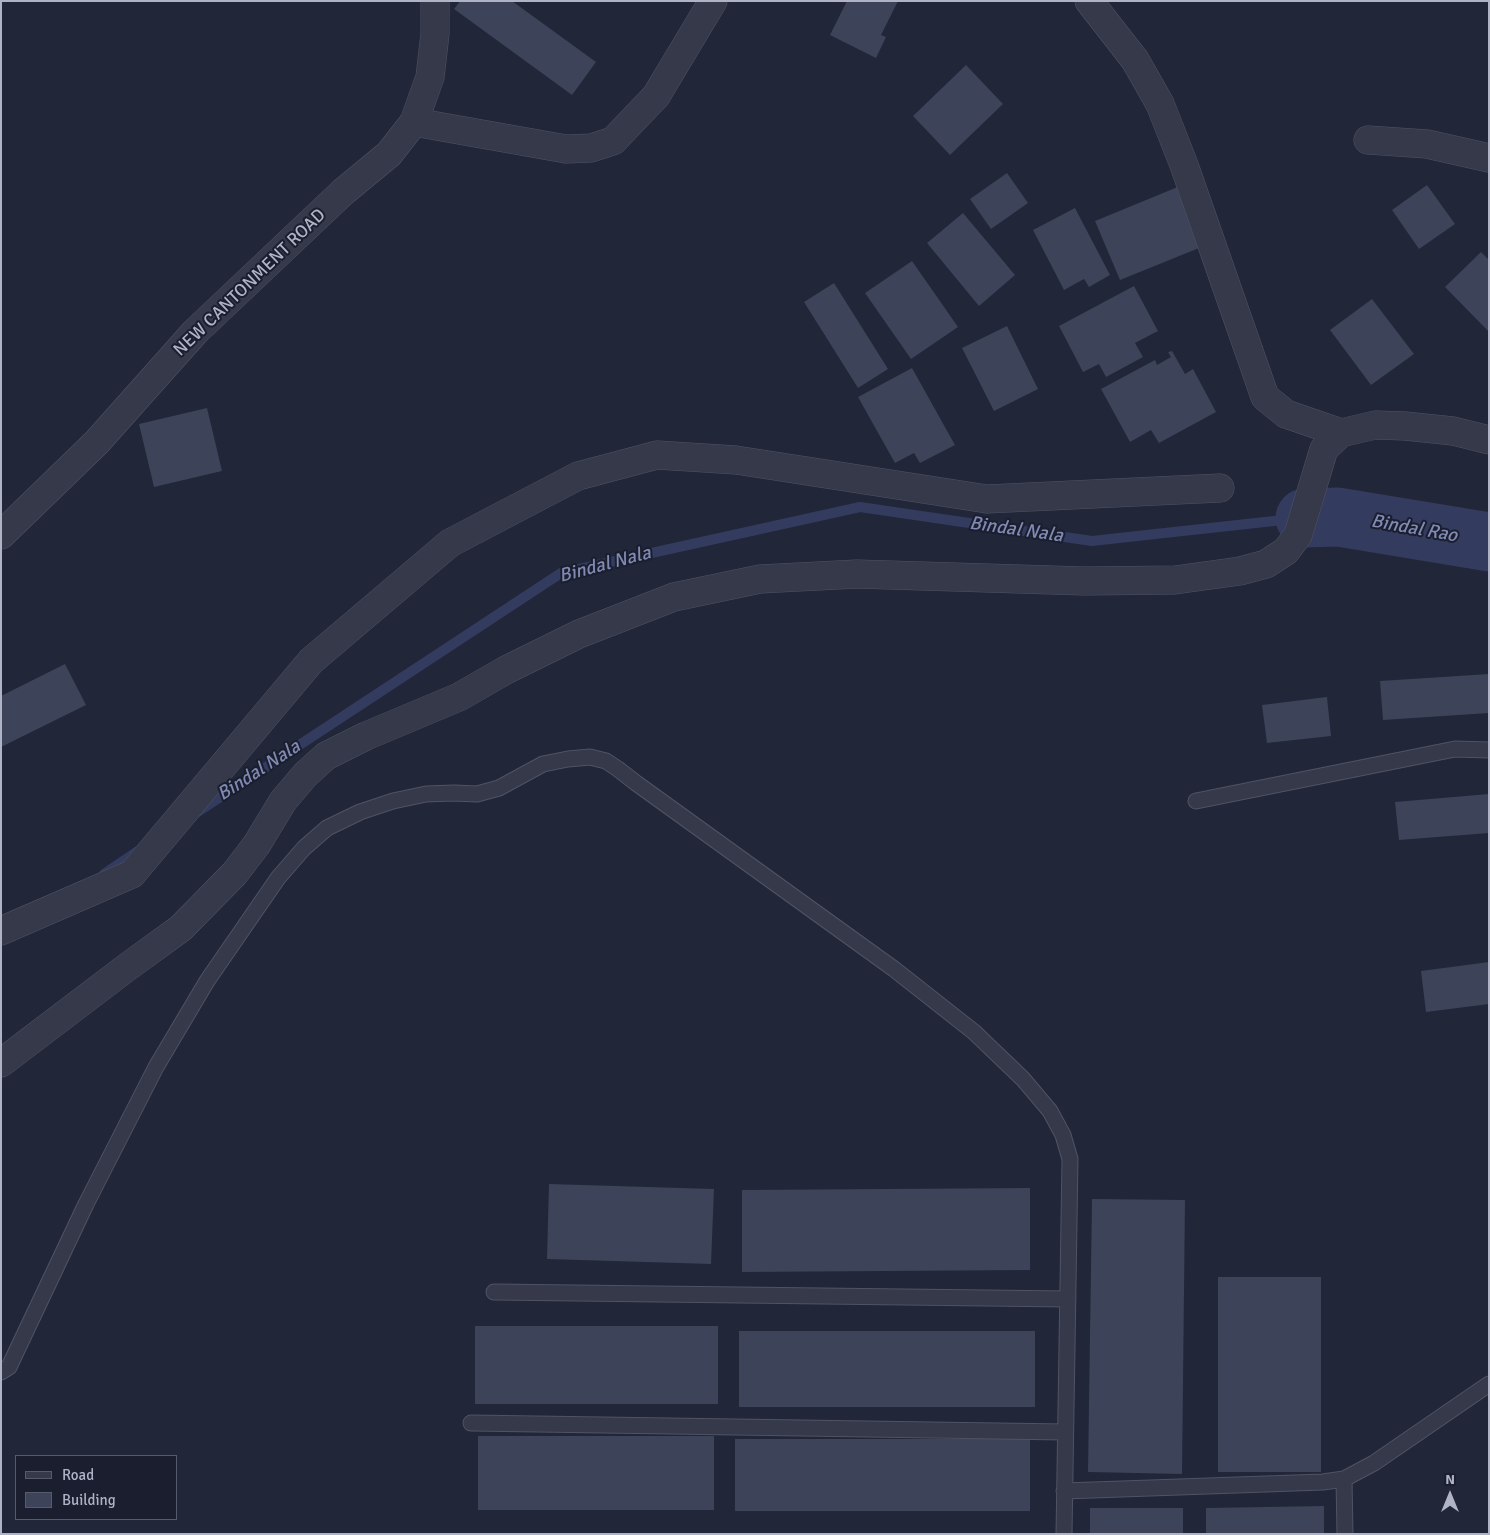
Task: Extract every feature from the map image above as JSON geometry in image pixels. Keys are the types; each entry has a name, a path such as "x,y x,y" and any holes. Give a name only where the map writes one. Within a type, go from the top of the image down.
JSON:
{"street":[{"name":"NEW CANTONMENT ROAD","path":"1,535 97,442 195,332 343,192 389,154 414,122 430,77 435,34 435,1"},
{"path":"414,122 566,150 591,148 613,141 656,96 713,1"},
{"path":"1089,1 1135,60 1160,104 1184,165 1265,397 1286,414 1333,441 1375,426 1405,426 1453,431 1489,440"},
{"path":"1368,140 1427,144 1489,158"},
{"path":"1,1064 181,928 235,873 257,844 283,801 305,775 326,756 366,736 459,696 506,670 579,634 674,597 760,579 857,574 1084,580 1175,580 1240,571 1266,564 1286,551 1298,535 1333,441"},
{"path":"1,931 132,874 311,661 450,543 578,476 656,455 736,460 987,499 1220,488"}],"lane":[{"path":"1196,801 1454,749 1489,750"},
{"path":"1,1372 8,1367 86,1204 156,1067 207,981 278,878 304,848 327,828 360,812 393,801 426,794 454,792 477,794 499,788 543,764 590,757 606,760 894,969 974,1032 1023,1079 1050,1111 1063,1135 1070,1158 1064,1534"},
{"path":"494,1292 1068,1299"},
{"path":"1064,1491 1323,1482 1344,1479 1374,1463 1489,1384"},
{"path":"471,1422 1065,1432"},
{"path":"1344,1479 1345,1534"}],"building":[{"path":"460,1 512,1 596,62 572,95 454,9"},
{"path":"847,1 898,1 881,35 886,37 876,58 830,35"},
{"path":"966,65 1003,104 950,155 913,116"},
{"path":"1007,173 1028,203 991,229 970,199"},
{"path":"1185,184 1209,244 1120,280 1095,221"},
{"path":"1427,185 1455,224 1419,249 1392,210"},
{"path":"1075,208 1110,275 1089,287 1084,279 1064,290 1033,230"},
{"path":"963,213 1015,275 979,306 927,243"},
{"path":"1481,252 1489,260 1489,332 1445,287"},
{"path":"912,261 958,327 911,359 865,293"},
{"path":"834,283 888,369 858,388 804,302"},
{"path":"1134,286 1158,331 1135,343 1143,357 1106,377 1099,364 1083,372 1059,326"},
{"path":"1372,299 1414,354 1371,385 1330,330"},
{"path":"1007,326 1038,389 994,411 962,348"},
{"path":"1172,351 1185,374 1193,369 1216,412 1159,443 1151,430 1130,442 1101,389 1155,360 1157,365 1171,357 1168,352"},
{"path":"912,368 955,445 920,463 914,453 895,463 858,397"},
{"path":"207,408 222,471 154,487 139,424"},
{"path":"65,664 86,705 1,747 1,696"},
{"path":"1489,674 1489,713 1383,720 1380,681"},
{"path":"1327,697 1331,736 1267,743 1262,705"},
{"path":"1489,794 1489,833 1399,840 1395,802"},
{"path":"1489,962 1489,1004 1426,1012 1421,971"},
{"path":"549,1184 714,1189 711,1264 547,1259"},
{"path":"1030,1188 1030,1270 742,1272 742,1190"},
{"path":"1092,1199 1185,1200 1182,1474 1088,1472"},
{"path":"1218,1277 1321,1277 1321,1472 1218,1472"},
{"path":"475,1326 718,1326 718,1404 475,1404"},
{"path":"739,1331 1035,1331 1035,1407 739,1407"},
{"path":"478,1436 714,1436 714,1510 478,1510"},
{"path":"735,1439 1030,1439 1030,1511 735,1511"},
{"path":"1324,1506 1324,1534 1206,1534 1206,1508"},
{"path":"1090,1508 1183,1508 1183,1534 1090,1534"}],"waterway":[{"name":"Bindal Nala","path":"196,813 561,573 860,507 1092,541 1301,518"},
{"name":"Bindal Rao","path":"1305,518 1338,517 1489,542"},
{"name":"Bindal Nala","path":"104,874 138,851"}]}
